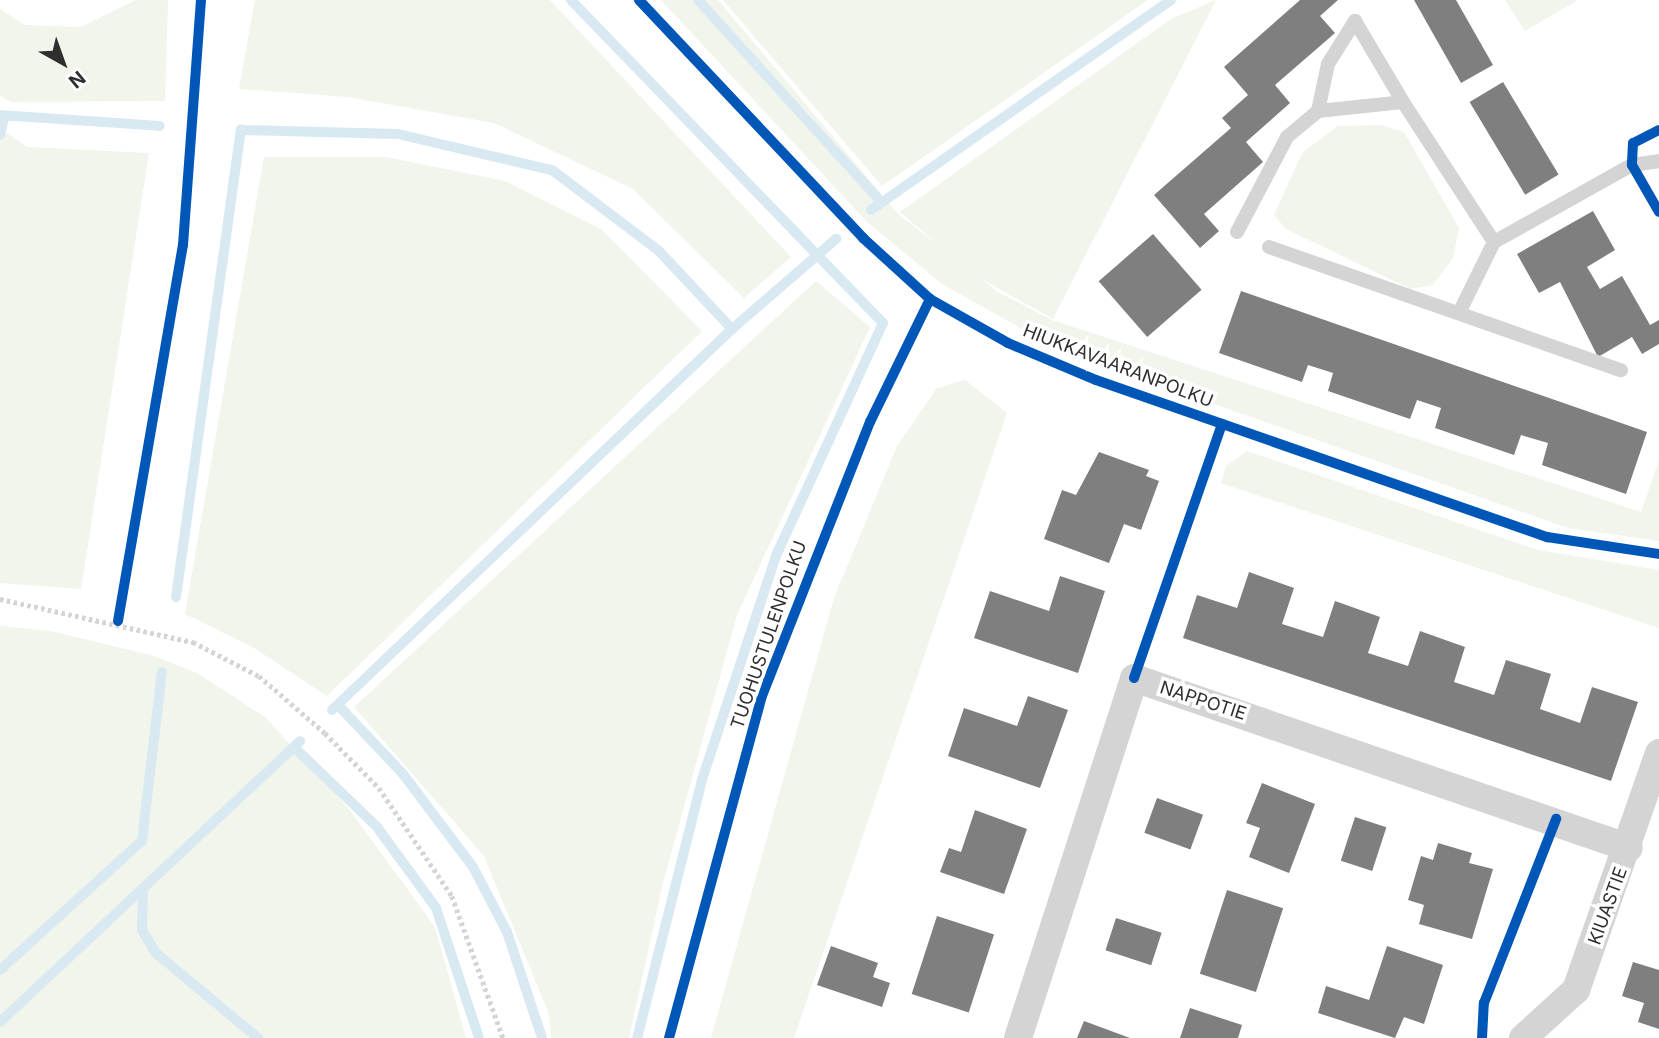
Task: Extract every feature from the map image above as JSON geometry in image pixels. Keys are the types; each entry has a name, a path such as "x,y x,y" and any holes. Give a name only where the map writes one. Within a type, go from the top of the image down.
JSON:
{"street":[{"name":"NAPPOTIE","path":"1018,1038 1135,678 1629,848"},
{"name":"KIUASTIE","path":"1523,1038 1577,990 1629,848 1659,753"}],"lane":[{"path":"1318,111 1328,64 1355,21 1403,102 1494,242"},
{"path":"1237,232 1287,137 1318,111 1403,102"},
{"path":"1459,313 1494,242 1632,165 1659,161"},
{"path":"1269,247 1621,370"}],"path":[{"path":"118,621 180,273 201,0"},
{"path":"0,599 118,621 193,642 260,676 379,788 452,896 503,1038"}],"shaded area":[{"path":"136,0 168,0 165,101 12,102 0,96 0,9 25,25 81,27"},
{"path":"255,0 550,0 791,257 744,298 633,189 494,123 348,97 239,89"},
{"path":"661,0 718,0 898,214 998,292 1052,320 1641,512 1659,460 1659,541 1568,528 1060,350 942,284 867,222"},
{"path":"723,0 1148,0 882,186"},
{"path":"1216,0 1053,319 969,272 900,212 1171,19"},
{"path":"1505,0 1578,0 1525,31"},
{"path":"1381,125 1404,132 1459,228 1453,258 1433,285 1411,289 1286,229 1274,215 1302,153 1338,126"},
{"path":"0,128 27,147 149,153 81,589 0,583"},
{"path":"264,157 386,157 505,181 601,229 702,331 327,696 254,648 185,614"},
{"path":"816,281 870,327 737,615 663,883 629,1038 551,1038 549,1014 484,856 354,707"},
{"path":"965,380 1007,413 794,1038 711,1038 834,598 897,446 937,388"},
{"path":"1247,451 1538,550 1659,570 1659,628 1221,483 1226,466"},
{"path":"0,626 51,631 154,656 197,673 265,717 349,809 435,927 466,1038 0,1038"}],"building":[{"path":"1300,0 1338,0 1320,16 1335,33 1275,85 1290,103 1246,142 1263,162 1204,214 1219,231 1200,248 1154,195 1231,128 1222,118 1248,95 1224,67"},
{"path":"1414,0 1456,0 1493,65 1461,83"},
{"path":"1503,82 1559,175 1525,195 1470,102"},
{"path":"1593,211 1615,250 1587,267 1600,289 1622,276 1650,325 1659,320 1659,344 1642,354 1632,337 1598,357 1560,282 1539,293 1517,254"},
{"path":"1153,234 1202,290 1147,337 1099,281"},
{"path":"1241,291 1647,432 1626,494 1542,465 1548,443 1521,435 1514,455 1435,428 1441,408 1417,400 1410,419 1328,391 1333,373 1308,365 1302,382 1219,353"},
{"path":"1099,452 1149,470 1146,476 1159,481 1141,530 1124,524 1109,563 1044,539 1062,490 1076,495"},
{"path":"1249,572 1294,588 1282,624 1323,637 1335,601 1380,617 1368,653 1408,666 1420,631 1465,647 1454,682 1494,695 1506,660 1551,674 1540,709 1580,723 1592,687 1638,702 1611,781 1183,638 1197,595 1237,608"},
{"path":"1060,576 1105,591 1078,673 974,638 990,591 1049,611"},
{"path":"1028,696 1068,710 1040,788 948,756 964,708 1017,726"},
{"path":"1262,783 1315,804 1289,873 1249,857 1260,828 1246,823"},
{"path":"1157,798 1203,815 1190,850 1144,833"},
{"path":"975,810 1027,829 1004,894 940,872 949,848 961,852"},
{"path":"1355,817 1386,827 1372,871 1341,861"},
{"path":"1438,843 1472,853 1469,863 1493,869 1472,939 1419,924 1424,905 1408,900 1421,856 1433,860"},
{"path":"1227,890 1283,908 1256,992 1200,974"},
{"path":"937,916 994,935 969,1013 912,994"},
{"path":"1116,918 1162,933 1151,965 1105,950"},
{"path":"831,946 878,963 873,977 890,983 882,1007 817,985"},
{"path":"1387,946 1443,965 1424,1024 1404,1017 1395,1038 1318,1013 1326,986 1369,1000"},
{"path":"1633,962 1659,970 1659,1029 1638,1022 1644,1003 1622,996"},
{"path":"1190,1008 1242,1025 1238,1038 1180,1038"},
{"path":"1084,1021 1130,1038 1077,1038"}],"waterway":[{"path":"571,0 883,323 776,556 702,780 637,1038"},
{"path":"698,0 881,202"},
{"path":"871,210 1171,0"},
{"path":"0,115 160,126"},
{"path":"0,135 4,117"},
{"path":"176,597 241,130 398,134 552,170 659,251 732,329"},
{"path":"332,710 732,329 836,239"},
{"path":"0,970 142,841 162,672"},
{"path":"338,705 403,774 473,867 507,932 542,1038"},
{"path":"0,1022 300,741"},
{"path":"294,747 377,827 436,908 479,1038"},
{"path":"143,890 142,930 156,953 258,1038"}],"cycle path":[{"path":"118,621 183,245 201,0"},
{"name":"HIUKKAVAARANPOLKU","path":"639,0 863,238 930,299 1008,343 1096,380 1547,537 1659,554"},
{"path":"1659,130 1633,143 1632,165 1659,212"},
{"name":"TUOHUSTULENPOLKU","path":"669,1038 762,696 870,422 930,299"},
{"path":"1134,678 1222,424"},
{"path":"1482,1038 1484,1003 1556,819"}]}
